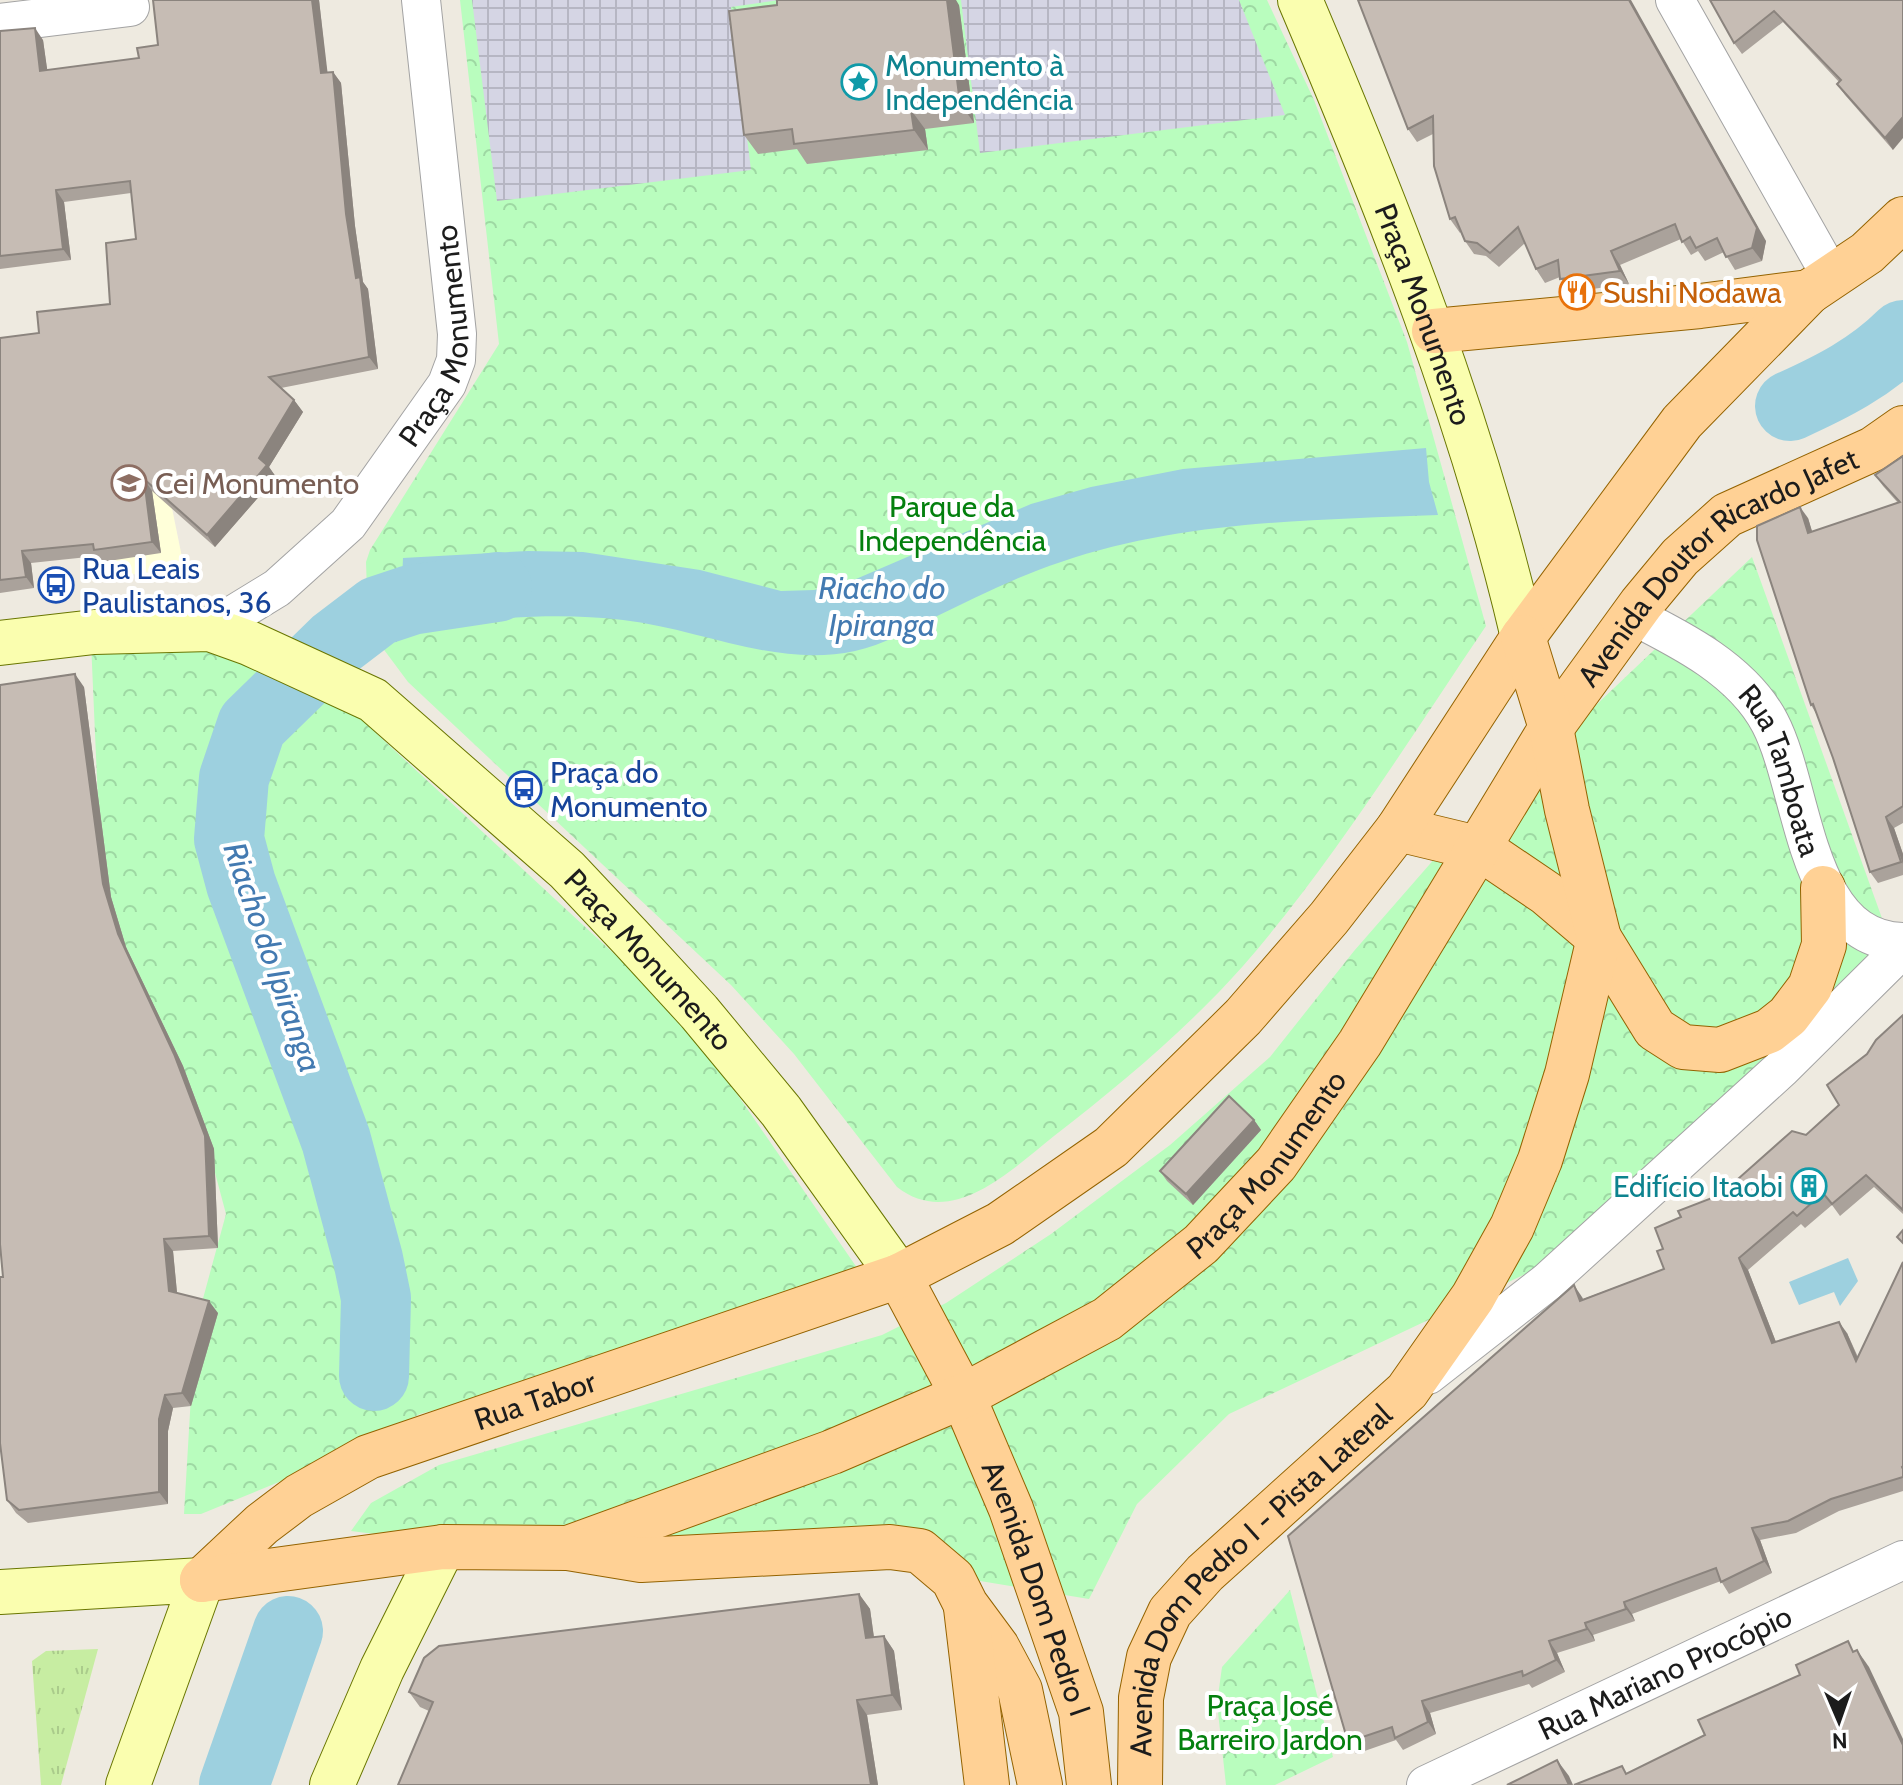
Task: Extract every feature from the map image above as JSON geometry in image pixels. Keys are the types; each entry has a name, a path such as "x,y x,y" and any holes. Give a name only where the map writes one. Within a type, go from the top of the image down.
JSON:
{"main road":[{"name":"Praça Monumento","path":"1300,0 1434,331 1463,420 1551,728 1567,810 1599,938 1555,1114 1512,1227 1473,1297 1407,1391"},
{"path":"899,1276 1000,1224 1111,1147 1243,1017 1329,918 1398,829 1523,637 1682,422 1820,284 1867,253 1903,219"},
{"path":"1434,331 1700,306 1820,284"},
{"name":"Avenida Doutor Ricardo Jafet","path":"1551,728 1632,615 1680,557 1727,515 1873,449 1903,428"},
{"path":"0,643 94,632 230,636"},
{"name":"Praça Monumento","path":"230,636 373,700 567,870 699,1012 781,1111 899,1276 963,1396 1107,1319 1201,1244 1276,1164 1360,1043 1481,849 1551,728"},
{"path":"1398,829 1481,849 1546,893 1599,938 1655,1029 1683,1047 1720,1050 1769,1031 1788,1016 1810,987 1824,945 1823,888"},
{"name":"Rua Tabor","path":"202,1580 262,1524 299,1496 368,1457 899,1276"},
{"name":"Avenida Dom Pedro I - Pista Lateral","path":"1140,1785 1139,1717 1145,1672 1156,1638 1170,1612 1205,1573 1407,1391"},
{"path":"568,1548 832,1452 963,1396"},
{"name":"Avenida Dom Pedro I","path":"963,1396 1016,1523 1081,1712 1089,1785"},
{"path":"332,1785 382,1669 443,1547"},
{"path":"0,1592 202,1580 443,1547 568,1548 641,1560 890,1547 920,1551 953,1579 966,1605 987,1785"},
{"path":"128,1785 202,1580"},
{"name":"Avenida Dom Pedro I","path":"966,1605 997,1647 1020,1690 1040,1785"}],"street":[{"name":"Praça Monumento","path":"230,636 277,588 348,524 447,384 452,372 457,334 421,0"},
{"path":"1675,0 1820,284"},
{"path":"0,23 130,7"},
{"name":"Rua Tamboata","path":"1632,615 1672,635 1723,669 1750,696 1770,723 1823,888 1862,931 1903,945"},
{"path":"1407,1391 1547,1282 1781,1069 1903,945"},
{"name":"Rua Mariano Procópio","path":"1426,1785 1903,1560"}],"shaded area":[{"path":"472,0 779,0 731,7 751,170 497,201"},
{"path":"961,0 1239,0 1285,115 980,153"},
{"name":"Cei Monumento","path":"83,404 163,464 184,567 103,579"}],"green space":[{"name":"Parque da Independência","path":"460,0 1267,0 1314,100 1407,342 1486,626 1339,843 1243,966 1176,1034 1128,1076 1000,1178 960,1199 939,1202 918,1199 897,1187 794,1054 731,985 408,682 376,639 368,621 366,562 370,550 499,344"},
{"path":"1752,557 1883,921 1879,945 1786,1048 1532,1271 1229,1414 1137,1504 1089,1599 968,1579 903,1528 624,1547 429,1541 351,1531 371,1503 439,1465 882,1335 946,1303 1051,1234 1170,1145 1270,1057 1354,951 1436,857"},
{"path":"227,639 339,690 364,722 624,963 719,1068 862,1275 500,1393 420,1414 296,1475 201,1514 184,1514 195,1328 226,1214 198,1109 104,939 91,642"},
{"name":"Praça José Barreiro Jardon","path":"1290,1590 1333,1757 1275,1785 1226,1785 1217,1703 1222,1667"},
{"path":"98,1649 61,1785 41,1785 32,1661 46,1651"}],"water":[{"name":"Riacho do Ipiranga","path":"1426,448 1429,482 1438,515 1247,525 1199,530 1106,548 1029,574 896,637 855,651 796,655 652,625 595,617 512,618 400,629 403,558 528,551 583,552 700,570 781,591 814,590 849,582 1031,504 1091,487 1183,469"},
{"path":"1848,1258 1858,1281 1840,1306 1834,1292 1799,1305 1789,1282"}],"building":[{"path":"153,0 312,0 321,73 333,72 346,214 356,278 360,277 369,357 269,377 294,400 259,458 267,465 207,535 144,479 152,542 94,550 93,544 22,551 26,577 0,580 0,338 39,333 37,312 110,304 106,243 136,239 130,181 56,190 63,249 0,256 0,31 35,28 40,71 139,58 137,48 158,45"},
{"path":"777,0 947,0 960,103 911,110 914,130 794,144 792,129 744,135 729,11 777,5"},
{"path":"1358,0 1629,0 1757,228 1752,248 1726,257 1717,238 1696,248 1690,237 1682,242 1675,224 1611,251 1620,271 1560,279 1558,260 1536,269 1518,227 1490,253 1477,243 1465,241 1455,217 1450,219 1434,166 1433,116 1408,129"},
{"path":"1710,0 1903,0 1903,117 1885,138 1837,84 1841,80 1774,11 1734,43"},
{"path":"1903,456 1903,806 1886,817 1901,862 1870,872 1757,540 1757,526 1800,507 1808,533 1900,502 1875,475"},
{"path":"75,674 103,884 118,934 174,1054 205,1136 209,1236 164,1239 169,1291 209,1301 182,1393 165,1395 159,1419 159,1492 19,1510 7,1500 0,1443 0,1277 3,1277 0,1244 0,685"},
{"path":"1903,1015 1903,1210 1866,1175 1832,1204 1823,1193 1797,1216 1793,1212 1739,1258 1772,1343 1839,1322 1856,1361 1903,1262 1903,1477 1831,1499 1788,1521 1752,1528 1764,1561 1721,1582 1716,1568 1624,1602 1626,1609 1585,1623 1587,1629 1549,1641 1556,1660 1523,1676 1522,1671 1422,1701 1428,1722 1395,1738 1392,1727 1348,1742 1288,1536 1574,1285 1580,1301 1664,1269 1657,1251 1663,1249 1655,1228 1681,1217 1678,1211 1720,1195 1792,1131 1806,1135 1839,1105 1827,1085 1867,1054 1876,1040"},
{"path":"1229,1096 1254,1120 1186,1194 1160,1171"},
{"path":"859,1594 866,1638 884,1636 892,1695 857,1700 871,1785 398,1785 433,1702 409,1692 424,1658 439,1646"},
{"path":"1848,1641 1853,1652 1857,1650 1903,1745 1903,1785 1574,1785 1622,1766 1626,1774 1705,1735 1698,1720 1800,1675 1796,1665"},
{"path":"1557,1760 1569,1785 1507,1785"}],"waterway":[{"name":"Riacho do Ipiranga","path":"1790,406 1850,376 1903,335"},
{"name":"Riacho do Ipiranga","path":"374,1376 376,1298 368,1259 336,1140 241,884 229,839 234,778 252,725 336,643 378,611 411,600 497,587"},
{"name":"Riacho do Ipiranga","path":"234,1785 288,1631"}],"place":[{"name":"Monumento à Independência","path":"859,82"},
{"name":"Sushi Nodawa","path":"1577,292"},
{"name":"Cei Monumento","path":"129,483"},
{"name":"Rua Leais Paulistanos, 36","path":"56,585"},
{"name":"Praça do Monumento","path":"524,789"},
{"name":"Edifício Itaobi","path":"1809,1186"}]}
